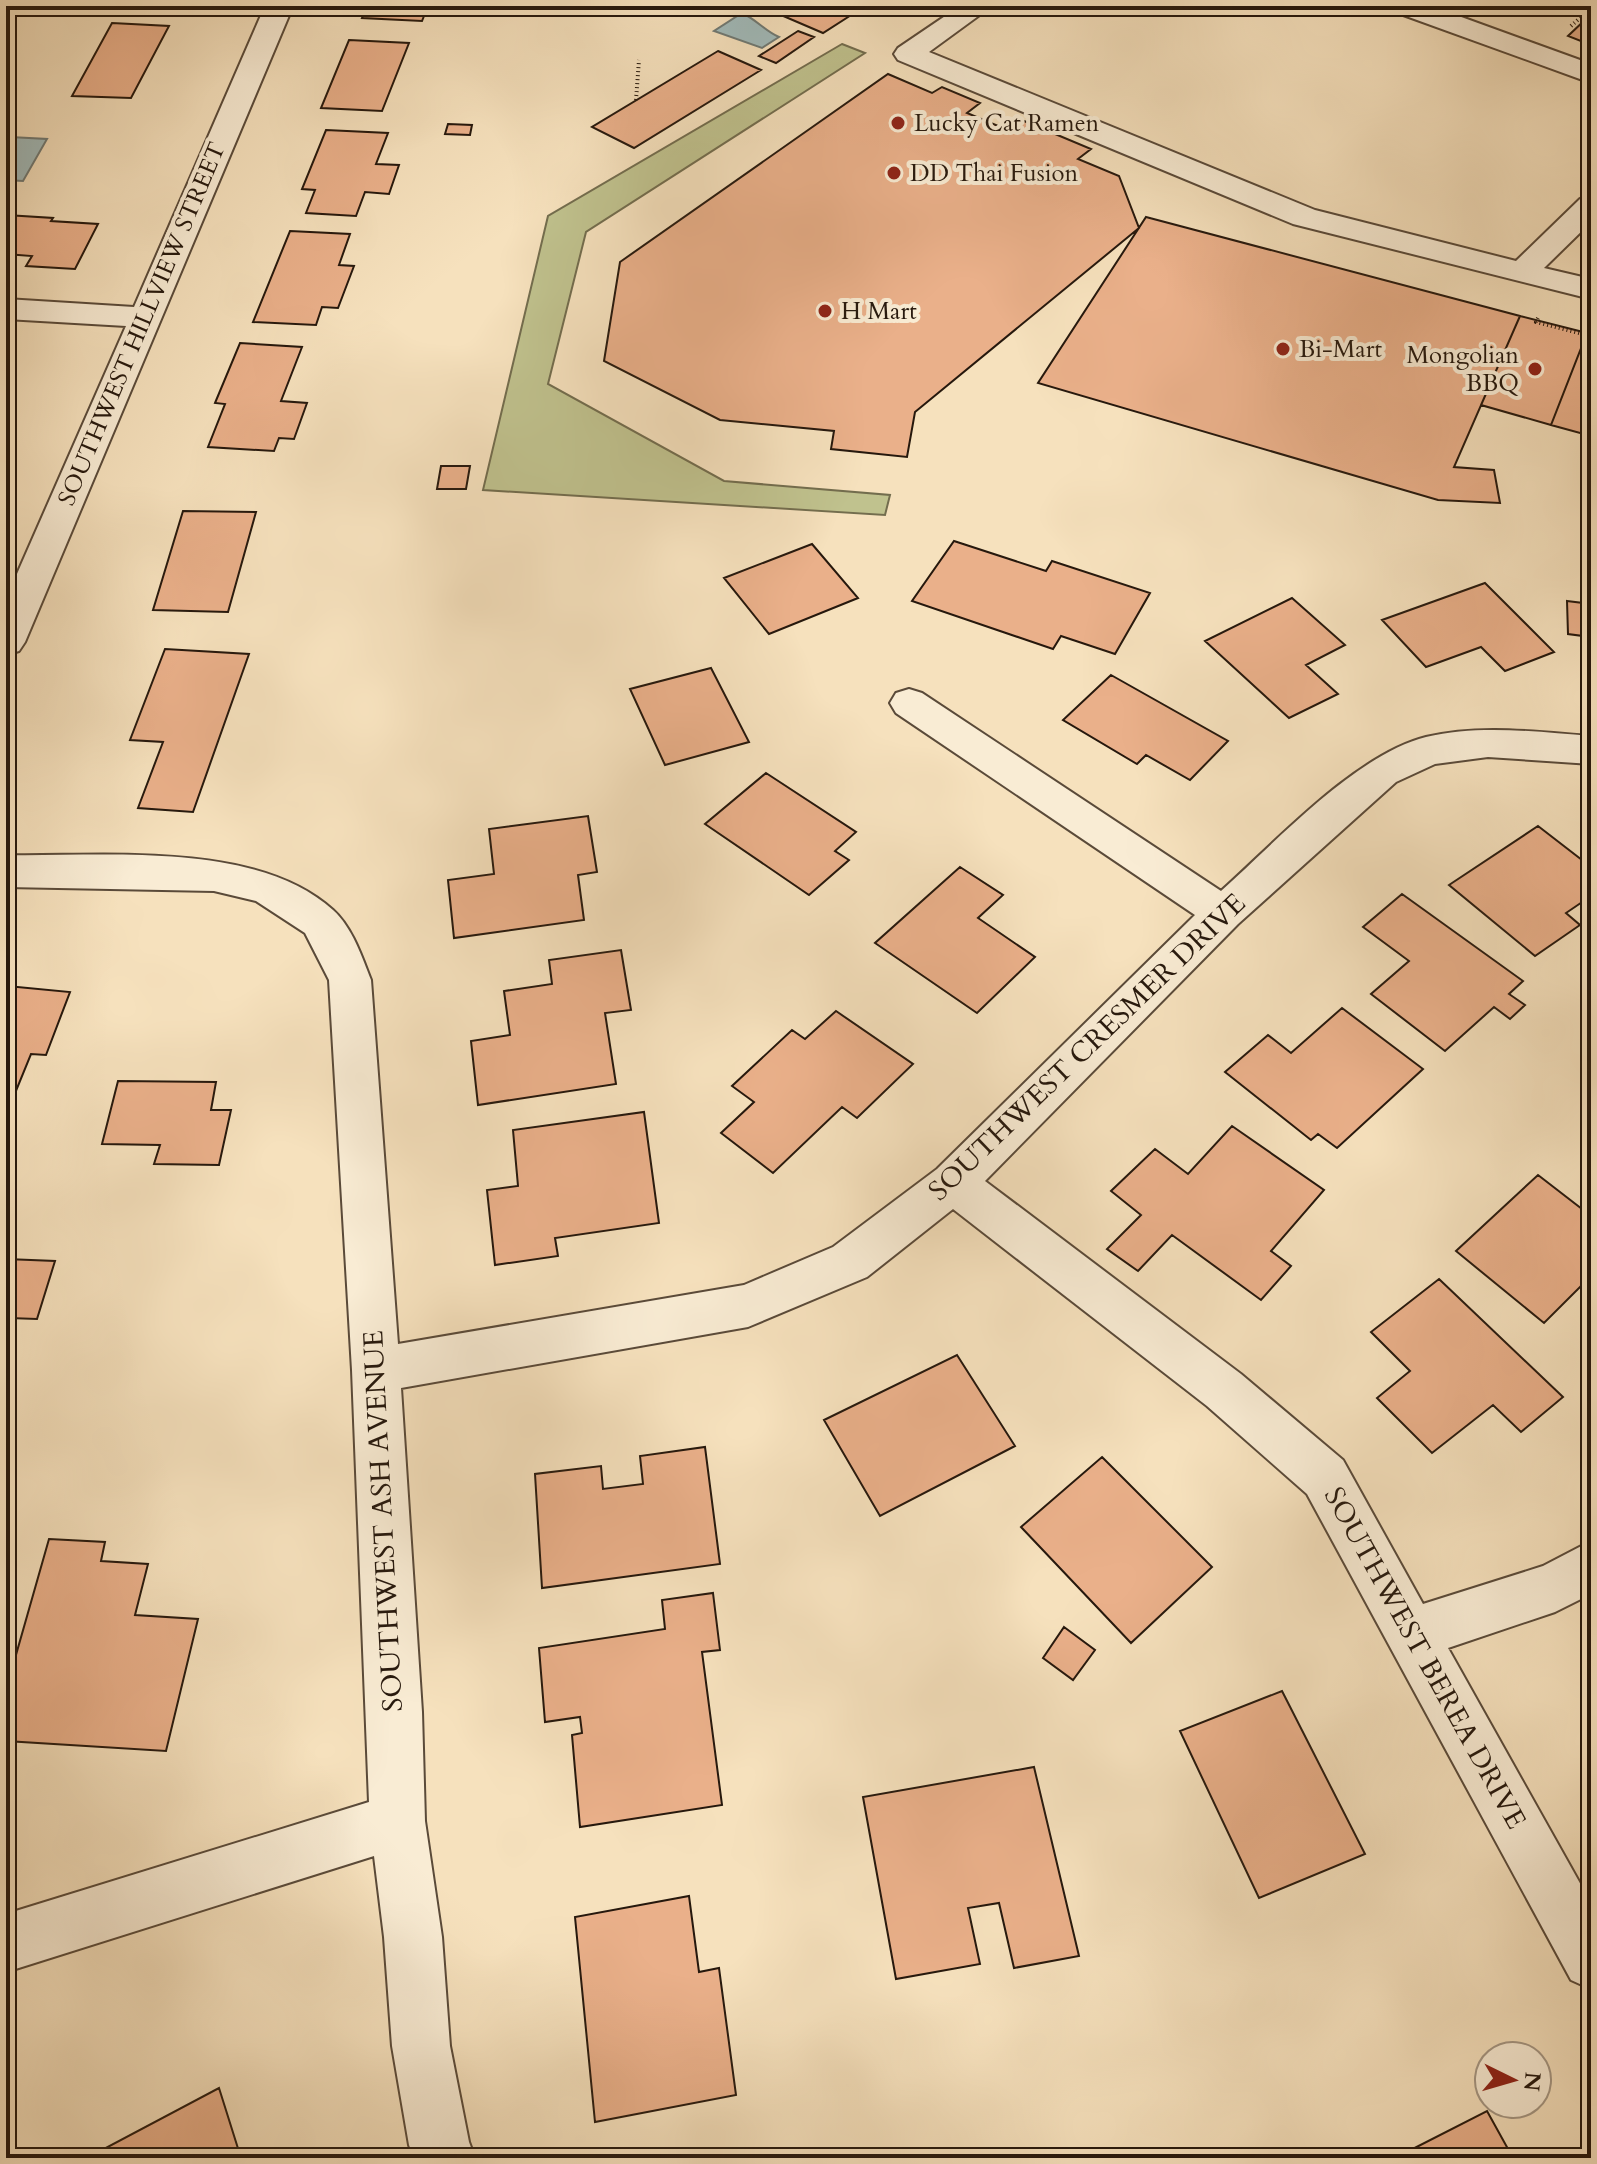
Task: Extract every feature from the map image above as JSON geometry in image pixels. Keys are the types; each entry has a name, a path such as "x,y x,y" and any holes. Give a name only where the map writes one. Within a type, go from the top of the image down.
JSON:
{"street":[{"name":"SOUTHWEST HILLVIEW STREET","path":"6,642 279,6"},
{"path":"978,6 908,54 1304,217 1591,289"},
{"path":"1405,6 1591,74"},
{"path":"1522,272 1591,205"},
{"path":"6,309 144,317"},
{"path":"909,703 1223,913"},
{"name":"SOUTHWEST CRESMER DRIVE","path":"376,1370 748,1306 850,1262 953,1183 1223,913 1382,772 1428,751 1488,743 1591,750"},
{"name":"SOUTHWEST ASH AVENUE","path":"6,871 214,875 268,888 293,901 320,922 339,952 350,980 376,1370 395,1712 397,1821 413,1937 421,2046 439,2145 445,2158"},
{"name":"SOUTHWEST BEREA DRIVE","path":"953,1183 1224,1390 1325,1477 1591,1960"},
{"path":"1411,1634 1555,1587 1591,1566"},
{"path":"6,1943 397,1821"}],"path":[{"path":"636,100 639,60"},
{"path":"1538,318 1536,322 1591,336"}],"green space":[{"path":"842,44 865,53 586,232 548,384 724,481 890,495 885,515 483,490 548,216"}],"water":[{"path":"742,13 779,37 762,48 714,31"},
{"path":"10,137 47,139 23,181 6,180 6,144"}],"building":[{"path":"367,6 428,6 422,21 362,18"},
{"path":"760,6 850,6 859,10 823,33"},
{"path":"1587,18 1591,20 1591,45 1568,36"},
{"path":"112,23 169,26 131,98 72,96"},
{"path":"798,31 814,37 776,63 759,56"},
{"path":"349,40 409,43 382,111 321,108"},
{"path":"718,51 761,70 634,148 592,127"},
{"name":"H Mart","path":"888,74 932,93 942,87 980,103 967,113 1010,131 1024,121 1091,149 1078,159 1119,176 1139,228 915,412 907,457 831,449 834,431 720,420 604,361 620,262"},
{"path":"448,124 472,125 470,135 445,134"},
{"path":"326,130 388,133 376,164 399,165 389,194 365,192 356,216 306,213 315,190 302,189"},
{"path":"6,215 98,224 75,269 26,266 32,256 6,254"},
{"name":"Bi-Mart","path":"1146,217 1520,316 1454,467 1494,470 1500,503 1438,500 1038,383"},
{"path":"290,231 350,234 339,265 354,266 338,308 322,307 316,325 253,322"},
{"name":"Mongolian BBQ","path":"1520,316 1587,333 1551,425 1481,405"},
{"path":"1587,333 1591,334 1591,436 1551,425"},
{"path":"240,343 302,347 281,401 307,403 294,439 279,438 274,451 208,447 225,404 215,403"},
{"path":"441,466 470,466 466,489 437,489"},
{"path":"183,511 256,512 228,612 153,610"},
{"path":"954,541 1046,571 1052,561 1150,593 1115,654 1061,636 1053,649 912,601"},
{"path":"812,544 858,598 769,634 724,578"},
{"path":"1485,583 1554,652 1505,671 1481,647 1426,667 1382,620"},
{"path":"1292,598 1345,645 1306,665 1338,694 1289,718 1205,641"},
{"path":"1567,601 1591,604 1591,637 1568,634"},
{"path":"165,649 249,654 193,812 138,808 163,742 130,740"},
{"path":"711,668 749,742 665,765 630,689"},
{"path":"1111,675 1228,741 1190,780 1146,755 1137,764 1063,720"},
{"path":"766,773 856,832 835,851 849,860 809,895 705,824"},
{"path":"588,816 597,872 578,875 584,920 454,938 448,880 494,874 489,829"},
{"path":"1538,826 1591,867 1591,896 1566,913 1580,925 1535,956 1449,885"},
{"path":"960,867 1003,895 978,918 1035,957 977,1013 875,943"},
{"path":"1402,894 1523,981 1509,994 1525,1005 1510,1019 1494,1007 1445,1051 1371,994 1409,961 1363,927"},
{"path":"621,950 631,1010 605,1013 616,1084 478,1105 471,1041 510,1035 504,991 552,984 549,960"},
{"path":"7,986 70,992 46,1055 31,1054 9,1108 6,1108"},
{"path":"1342,1008 1423,1069 1337,1148 1318,1134 1311,1140 1225,1072 1268,1035 1291,1053"},
{"path":"836,1011 913,1064 857,1118 842,1107 773,1173 721,1133 754,1102 732,1086 792,1030 805,1039"},
{"path":"118,1081 216,1082 211,1110 231,1110 219,1165 154,1164 160,1145 102,1144"},
{"path":"644,1112 659,1223 555,1238 558,1256 495,1265 487,1190 518,1186 513,1130"},
{"path":"1232,1126 1324,1190 1271,1251 1291,1266 1261,1300 1172,1235 1138,1271 1107,1249 1141,1215 1111,1191 1155,1149 1188,1174"},
{"path":"1538,1175 1591,1216 1591,1290 1582,1285 1544,1323 1456,1251"},
{"path":"6,1259 55,1261 37,1319 9,1318 6,1328"},
{"path":"1439,1279 1563,1397 1521,1432 1493,1405 1432,1453 1377,1398 1410,1371 1371,1332"},
{"path":"957,1355 1015,1446 880,1516 824,1420"},
{"path":"705,1447 720,1564 542,1588 535,1474 601,1466 603,1489 643,1484 640,1456"},
{"path":"1102,1457 1212,1567 1131,1643 1021,1527"},
{"path":"49,1539 105,1542 101,1561 148,1564 135,1615 198,1619 166,1751 6,1741 6,1690"},
{"path":"713,1593 720,1650 702,1652 722,1805 580,1827 572,1735 582,1733 580,1717 545,1722 539,1648 665,1629 662,1600"},
{"path":"1064,1627 1095,1650 1073,1680 1043,1658"},
{"path":"1282,1691 1365,1854 1259,1898 1180,1731"},
{"path":"1034,1767 1079,1956 1014,1968 999,1903 968,1908 980,1964 896,1979 863,1797"},
{"path":"689,1896 699,1972 719,1968 736,2095 595,2122 575,1917"},
{"path":"219,2088 241,2158 102,2158 100,2151"},
{"path":"1473,2118 1492,2120 1513,2158 1395,2158"}],"place":[{"name":"Lucky Cat Ramen","path":"898,123"},
{"name":"DD Thai Fusion","path":"894,173"},
{"name":"H Mart","path":"825,311"},
{"name":"Bi-Mart","path":"1283,349"},
{"name":"Mongolian BBQ","path":"1535,369"}]}
